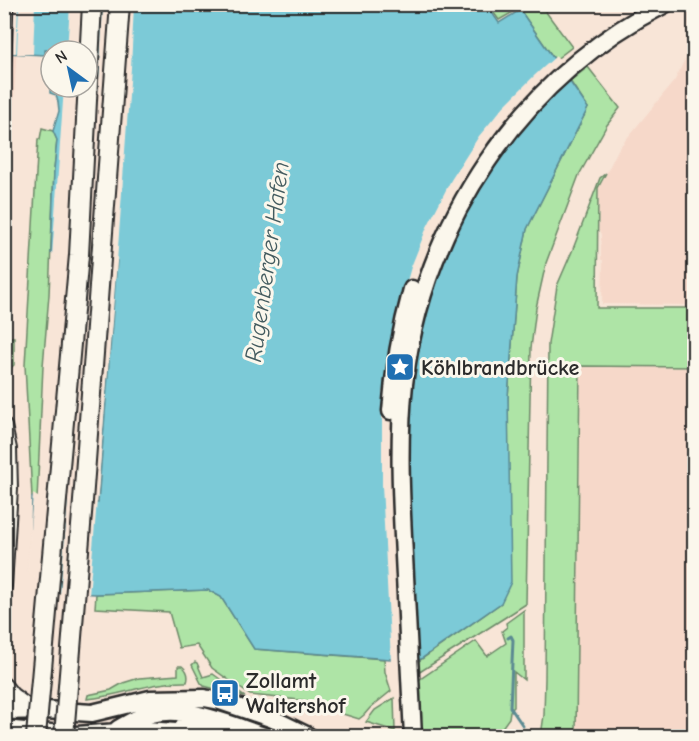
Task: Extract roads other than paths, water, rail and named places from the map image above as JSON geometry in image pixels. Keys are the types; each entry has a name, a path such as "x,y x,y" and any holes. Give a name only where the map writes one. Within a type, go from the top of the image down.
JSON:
{"highway":[{"path":"38,735 56,499 79,255 92,4"},
{"path":"38,735 96,211 108,4"},
{"path":"64,736 120,4"}],"main road":[{"path":"402,736 390,439 392,388 404,320 413,287 431,238 449,201 477,156 508,115 568,56 601,31 644,4"},
{"path":"413,736 402,509 401,438 408,359 417,316 431,270 447,230 468,191 516,122 556,81 585,56 665,4"},
{"path":"182,698 288,736"},
{"path":"4,711 92,713 150,699 204,698 220,700 273,719 308,736"},
{"path":"116,730 148,715 180,712 201,716 264,736"},
{"path":"38,735 77,735 150,723 176,723 224,736"},
{"path":"116,730 158,730 195,736"}],"street":[{"path":"4,426 9,449 10,489 4,586"},
{"path":"4,685 12,695 32,710"},
{"path":"4,728 38,735"}],"water":[{"name":"Rugenberger Hafen","path":"486,4 499,23 520,10 588,108 527,229 517,277 508,397 511,582 501,603 418,661 254,649 221,597 208,590 96,594 49,592 30,569 32,497 37,500 98,503 117,261 51,253 57,140 53,131 59,111 57,99 99,99 99,39 39,39 39,55 5,53 5,5"}],"waterway":[{"path":"508,638 511,636 513,640 510,707 523,726"}],"railway":[{"path":"4,161 9,108 13,4"}],"place":[{"name":"Köhlbrandbrücke","path":"400,367"},
{"name":"Zollamt Waltershof","path":"225,693"}]}
